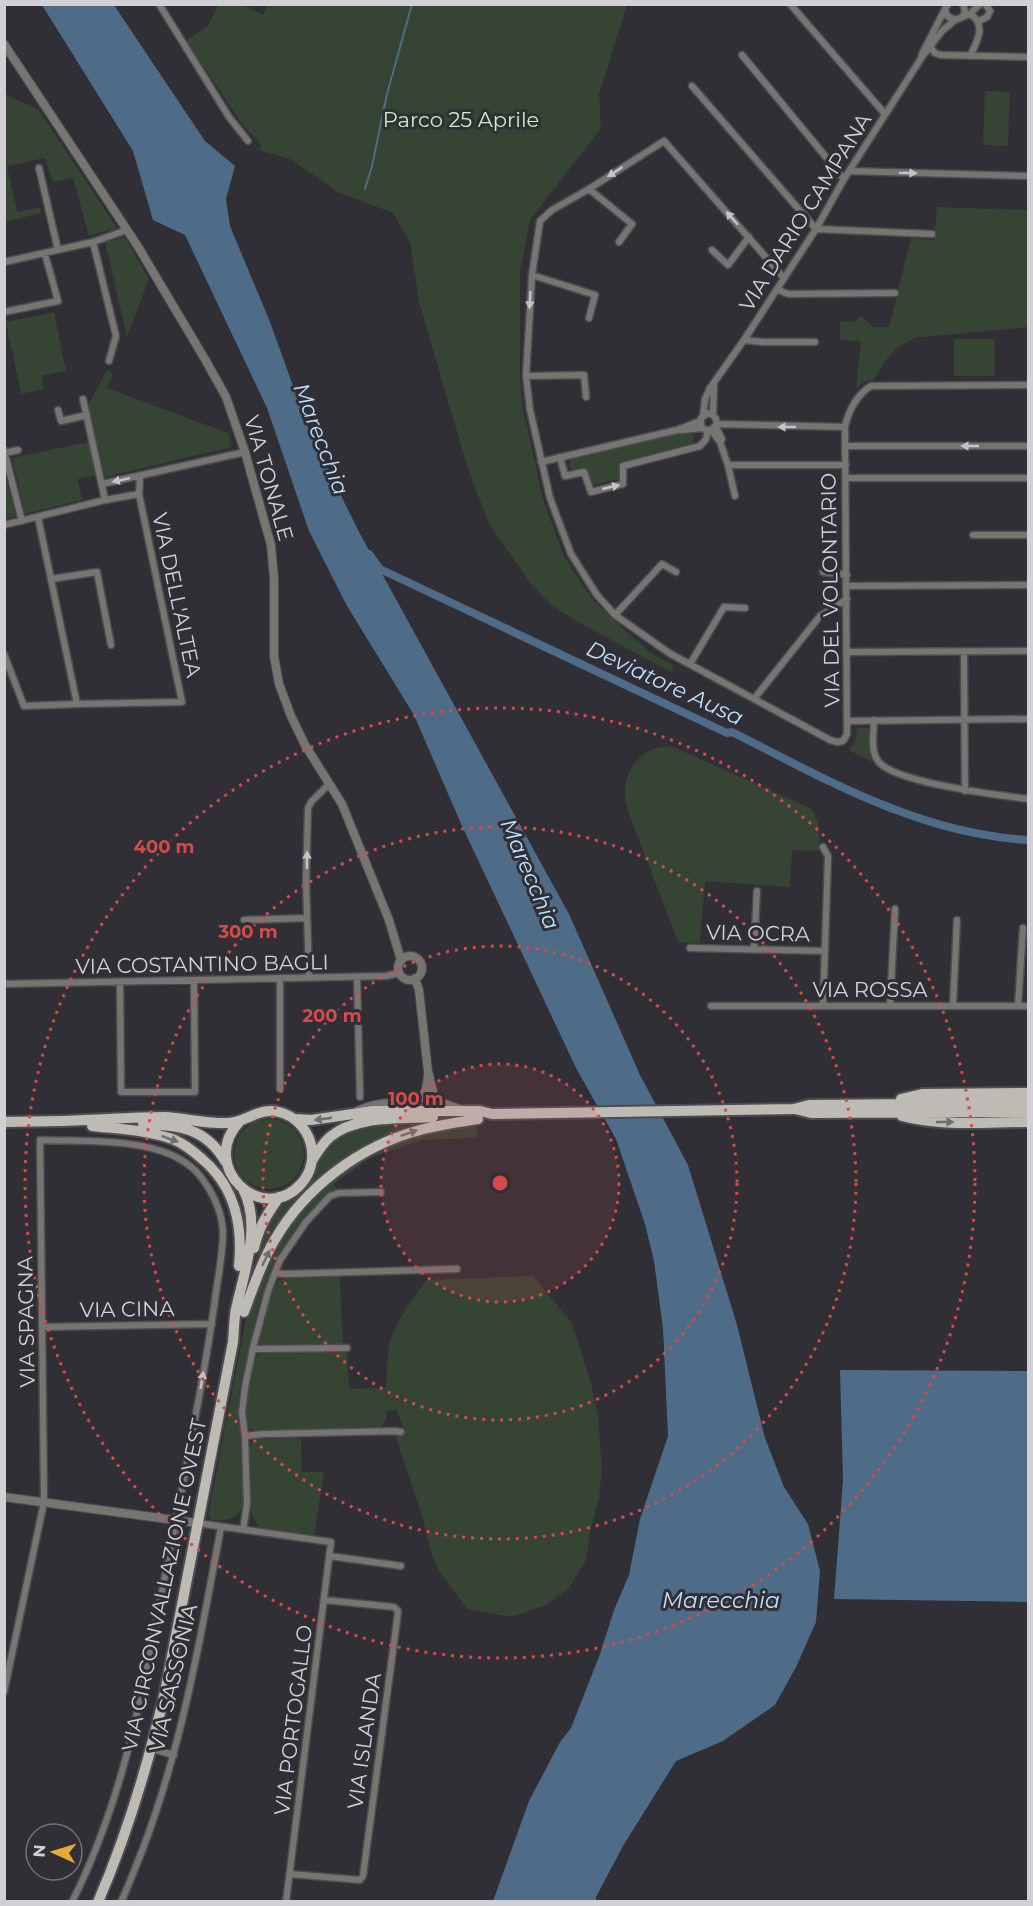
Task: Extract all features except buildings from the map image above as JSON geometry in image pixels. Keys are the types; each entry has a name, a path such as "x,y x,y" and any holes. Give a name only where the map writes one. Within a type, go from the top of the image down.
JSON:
{"main road":[{"path":"888,1108 903,1098 922,1094 1029,1093"},
{"path":"888,1108 1029,1103"},
{"path":"226,1163 227,1143 240,1121 250,1115 269,1110 295,1119 311,1120 374,1111 480,1111 492,1114 794,1109 809,1105 1029,1112"},
{"path":"888,1108 921,1121 938,1123 1029,1122"},
{"path":"240,1312 279,1233 305,1200 333,1174 348,1163 393,1139 420,1130 478,1119 492,1114"},
{"path":"92,1126 164,1125 188,1129 207,1138 217,1148 236,1183 243,1189 260,1197 279,1197 303,1183 321,1146 332,1135 359,1123 443,1116 478,1119"},
{"path":"4,1122 163,1117 212,1123 240,1121"},
{"path":"295,1119 305,1129 310,1139 313,1160"},
{"path":"44,1122 146,1133 176,1140 193,1150 209,1164 224,1181 235,1204 238,1218 241,1240 240,1312"},
{"name":"VIA CIRCONVALLAZIONE OVEST","path":"240,1312 251,1229 251,1211 243,1189"},
{"name":"VIA CIRCONVALLAZIONE OVEST","path":"98,1902 120,1852 152,1749 254,1246 260,1227 279,1197"}],"street":[{"path":"159,4 229,117 248,141"},
{"path":"790,4 885,114"},
{"name":"VIA DARIO CAMPANA","path":"701,418 706,395 816,229 844,179 922,57 942,31 955,20 970,14 980,4"},
{"path":"979,21 987,17 990,11 985,4"},
{"path":"963,17 964,5"},
{"name":"VIA DARIO CAMPANA","path":"922,57 924,48 946,7"},
{"name":"VIA DARIO CAMPANA","path":"946,7 949,18 955,20"},
{"path":"970,14 979,21 980,26 978,40 970,56"},
{"name":"VIA TONALE","path":"4,44 127,230 226,397 266,523 272,555 274,656 277,677 296,728 342,804 389,920 401,960"},
{"path":"930,47 935,53 941,55 1029,57"},
{"path":"742,55 844,179"},
{"path":"692,86 816,229 932,234"},
{"path":"784,278 664,141 552,210 540,221 532,275 526,376 530,410 550,498 571,554 597,595 615,615 660,647 754,699 820,616 847,599"},
{"path":"39,168 58,250"},
{"path":"849,171 1029,176"},
{"path":"589,189 632,224 619,242"},
{"path":"4,262 93,242 127,230"},
{"path":"712,250 728,265 749,237"},
{"path":"93,242 116,336 109,361"},
{"path":"4,312 57,301 45,254"},
{"path":"532,275 595,295 589,318"},
{"path":"777,289 790,294 895,293"},
{"path":"744,340 815,342"},
{"path":"526,376 584,375 586,397"},
{"path":"713,415 714,384"},
{"path":"541,462 677,430 845,427 853,406 865,389 870,386 1029,386"},
{"path":"83,399 105,500"},
{"path":"58,410 61,421 87,415"},
{"path":"560,457 565,476 584,472 591,492 623,484 623,466 699,446 706,439 717,419 708,414 677,430"},
{"path":"701,418 720,442 735,496"},
{"name":"VIA DEL VOLONTARIO","path":"754,699 830,740 843,741 848,734 845,427"},
{"path":"846,446 1029,446"},
{"path":"18,450 5,452 22,521"},
{"path":"102,484 245,452"},
{"path":"728,465 846,465"},
{"name":"VIA DELL'ALTEA","path":"76,704 182,702 139,494 140,477"},
{"path":"846,478 1029,478"},
{"path":"4,525 139,494"},
{"path":"4,654 24,706 76,704 38,517"},
{"path":"973,535 1029,535"},
{"path":"615,615 662,564 676,572"},
{"path":"51,579 97,572 111,645"},
{"path":"823,572 847,575"},
{"path":"847,586 1029,585"},
{"path":"690,664 724,607 745,608"},
{"path":"847,652 1029,651"},
{"path":"964,652 965,791"},
{"path":"848,721 1029,719"},
{"path":"874,720 873,751 881,765 914,778 965,791 1029,799"},
{"path":"309,978 306,881 308,808 329,784"},
{"path":"823,847 828,856 824,1006"},
{"path":"754,949 757,891"},
{"path":"890,1006 896,909"},
{"path":"244,920 308,918"},
{"path":"953,1006 957,920"},
{"path":"1018,1006 1023,928"},
{"name":"VIA OCRA","path":"690,948 825,951"},
{"path":"416,978 406,979 399,973 398,966 401,960 411,956 418,959 421,969 416,978 428,1071 437,1099 465,1111"},
{"name":"VIA COSTANTINO BAGLI","path":"4,984 386,976 399,973"},
{"path":"357,976 360,1097"},
{"path":"280,978 280,1089"},
{"path":"120,982 121,1092 195,1092 194,980"},
{"name":"VIA ROSSA","path":"711,1006 1029,1006"},
{"path":"353,1114 364,1107 380,1103 418,1100 425,1092 428,1071"},
{"name":"VIA SPAGNA","path":"4,1692 45,1502 40,1140 114,1143 162,1150 184,1162 200,1176 219,1210 223,1231 212,1324"},
{"path":"4,1497 243,1530 247,1504 242,1412 245,1387 253,1348 280,1260 306,1222 330,1196 339,1193 381,1192"},
{"path":"275,1273 457,1269"},
{"path":"72,1902 86,1874 107,1818 140,1706 177,1520 212,1324"},
{"name":"VIA CINA","path":"43,1327 212,1324"},
{"path":"253,1348 347,1348"},
{"path":"245,1436 401,1432"},
{"name":"VIA SASSONIA","path":"121,1902 155,1816 174,1755 194,1668 221,1527"},
{"name":"VIA PORTOGALLO","path":"243,1530 331,1542 286,1902"},
{"path":"330,1556 401,1566"},
{"name":"VIA ISLANDA","path":"290,1874 360,1880 363,1876 397,1620 398,1611 394,1607 324,1600"},
{"path":"152,1749 174,1755"}],"green space":[{"name":"Parco 25 Aprile","path":"267,4 627,5 599,94 601,128 530,220 520,273 520,375 523,409 543,499 564,556 592,599 651,653 674,666 671,672 551,605 531,584 489,524 467,466 419,302 410,242 393,213 338,192 290,159 259,150 261,145 242,124 186,40 208,26 218,5 243,5 264,15"},
{"path":"985,91 1010,92 1008,146 983,145"},
{"path":"5,94 39,110 117,228 89,236 73,178 53,182 45,158 7,166 17,212 40,207 41,213 5,222"},
{"path":"937,207 1028,210 1028,327 915,338 891,354 875,379 862,383 856,389 861,341 840,340 840,322 854,322 861,315 873,327 889,327 911,238 934,240"},
{"path":"125,237 149,279 127,337 105,242"},
{"path":"54,312 66,371 42,376 44,389 21,394 6,322"},
{"path":"954,339 995,339 995,376 954,376"},
{"path":"107,370 113,373 107,388 228,433 232,447 105,477 88,406"},
{"path":"689,432 695,436 692,444 619,463 619,479 593,485 587,469 575,471 569,466 574,457"},
{"path":"89,442 96,475 78,479 82,500 25,514 12,458"},
{"path":"5,474 16,517 4,519"},
{"path":"857,727 869,728 870,756 874,763 849,750 855,742"},
{"path":"668,746 810,808 818,822 819,851 792,850 790,887 705,881 700,943 678,942 625,801 627,778 636,762 650,751"},
{"path":"269,1119 282,1122 294,1129 301,1141 304,1154 301,1167 294,1179 282,1186 269,1189 256,1186 244,1179 237,1167 234,1154 237,1141 244,1129 256,1122"},
{"path":"405,1123 406,1129 291,1208 272,1234 258,1262 255,1262 260,1235 279,1205 303,1188 324,1147 342,1133 366,1125"},
{"path":"476,1126 477,1135 474,1138 422,1140 370,1158 334,1184 337,1190 327,1194 296,1230 277,1259 266,1284 240,1388 238,1408 242,1439 244,1503 235,1516 227,1520 211,1519 209,1510 246,1319 253,1293 286,1226 325,1184 368,1154 415,1134"},
{"path":"533,1276 572,1323 591,1383 598,1415 602,1469 599,1498 590,1532 586,1560 569,1588 546,1605 512,1617 467,1609 438,1570 395,1435 400,1434 403,1428 397,1410 386,1411 386,1421 379,1428 257,1432 248,1428 246,1400 254,1359 261,1353 347,1353 349,1389 386,1388 392,1335 426,1280"},
{"path":"340,1277 343,1345 265,1346 259,1343 268,1301 279,1280"},
{"path":"301,1438 302,1472 324,1472 314,1535 260,1529 250,1510 249,1450 252,1443 258,1439"}],"water":[{"name":"Marecchia","path":"42,5 114,5 205,141 235,166 226,199 230,226 270,322 310,433 359,532 569,914 640,1075 688,1165 737,1325 765,1438 784,1487 808,1524 820,1571 816,1622 796,1667 775,1705 723,1741 676,1761 623,1846 596,1901 493,1901 529,1801 560,1742 571,1728 600,1654 614,1610 629,1575 640,1519 668,1436 663,1328 654,1261 645,1224 616,1139 577,1070 462,826 414,715 347,606 309,531 267,408 185,235 153,220 133,151"},
{"path":"840,1370 1028,1371 1028,1602 834,1599 843,1480"}],"waterway":[{"path":"365,189 387,94 412,4"},
{"name":"Deviatore Ausa","path":"369,554 380,569 727,733 732,732 875,802 950,827 988,836 1028,840"}]}
